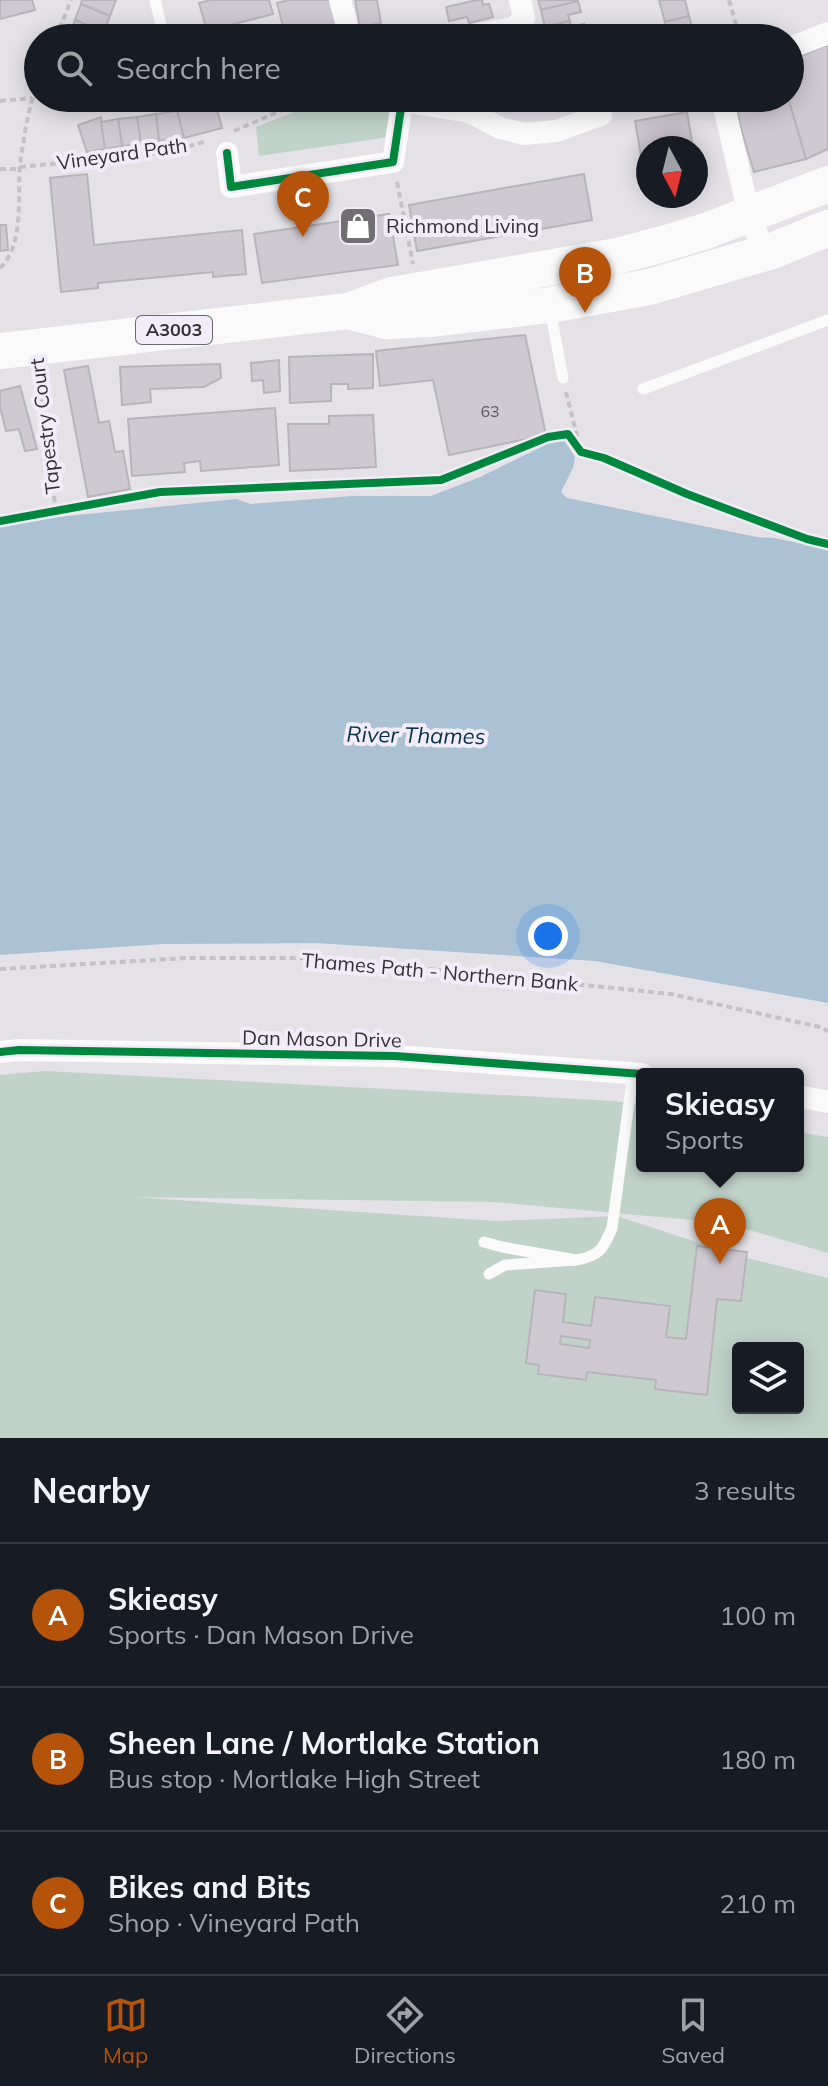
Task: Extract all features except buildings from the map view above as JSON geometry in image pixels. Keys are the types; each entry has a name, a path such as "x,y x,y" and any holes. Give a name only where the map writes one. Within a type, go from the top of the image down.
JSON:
{"main road":[{"name":"A3003","path":"0,351 348,311 392,295 617,256 706,231 828,184"},
{"name":"A3003","path":"348,311 387,321 432,319 550,305 649,287 765,254 828,228"}],"street":[{"path":"340,0 346,24"},
{"path":"518,24 524,18 520,0"},
{"path":"804,42 828,33"},
{"path":"222,142 231,187 393,162 398,112"},
{"path":"478,112 500,128 524,134 556,131 601,115"},
{"path":"725,112 749,214 765,254"},
{"name":"Dan Mason Drive","path":"0,1052 395,1056 636,1074"},
{"path":"804,1097 828,1102"}],"lane":[{"path":"155,0 161,24"},
{"path":"550,305 564,382"},
{"path":"643,389 828,320"},
{"path":"489,1274 505,1265 593,1257 604,1246 612,1228 636,1086"},
{"path":"484,1242 576,1260"}],"path":[{"path":"62,24 71,0"},
{"path":"729,0 736,24"},
{"path":"0,101 24,99"},
{"path":"0,268 11,254 30,112"},
{"path":"393,162 418,290"},
{"path":"564,382 581,452"}],"green space":[{"path":"294,112 391,112 389,137 259,156 256,127"},
{"path":"45,1071 615,1101 636,1105 636,1172 804,1172 804,1133 828,1137 828,1253 725,1223 494,1202 133,1197 496,1221 617,1216 717,1249 747,1252 747,1258 828,1278 828,1438 0,1438 0,1075"}],"water":[{"name":"River Thames","path":"562,437 575,457 561,492 567,498 828,549 828,1003 595,961 316,943 164,944 0,955 0,526 38,519 236,499 251,504 352,496 431,496 480,477"}],"cycle path":[{"path":"227,153 231,187 393,162 400,112"},
{"path":"0,521 160,492 441,480 548,437 568,434 581,452 604,458 687,494 807,539 828,544"},
{"path":"0,1052 395,1056 636,1074"}],"place":[{"name":"Richmond Living","path":"358,226"},
{"name":"Bikes and Bits","path":"303,237"},
{"name":"Sheen Lane / Mortlake Station","path":"585,313"},
{"name":"Skieasy","path":"720,1264"}]}
